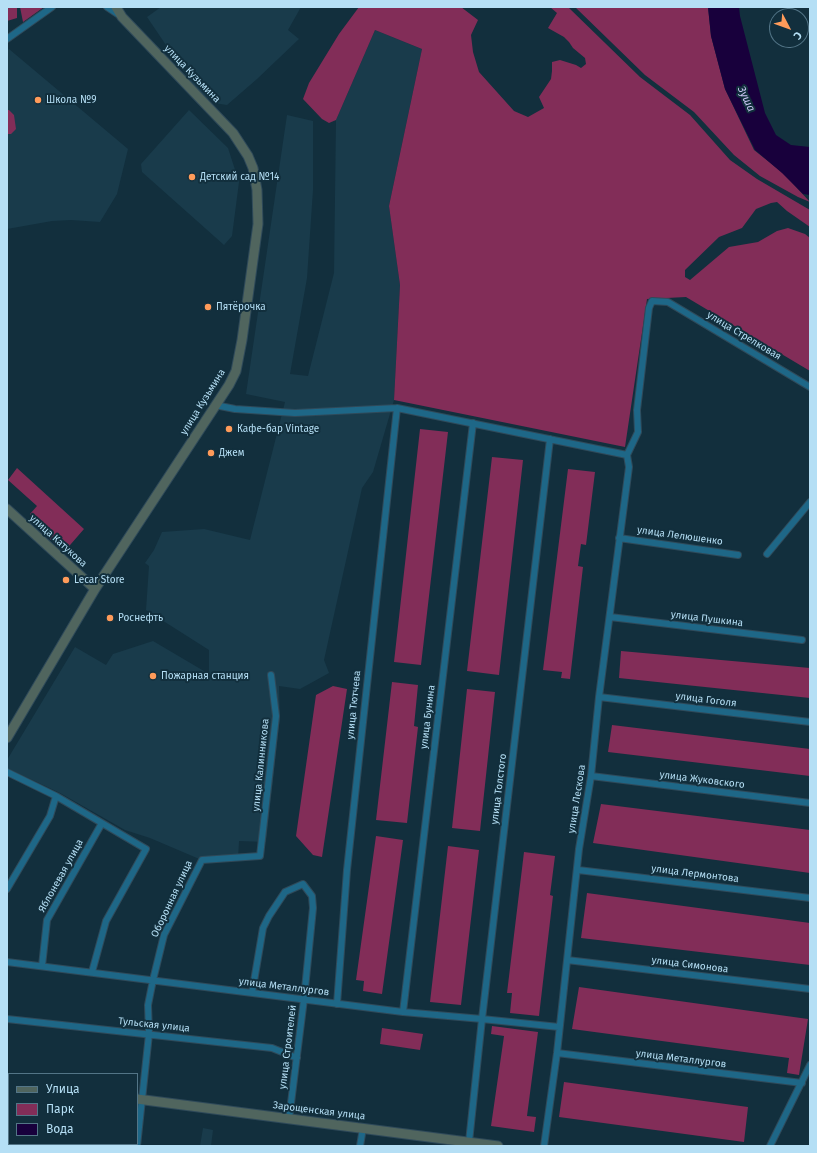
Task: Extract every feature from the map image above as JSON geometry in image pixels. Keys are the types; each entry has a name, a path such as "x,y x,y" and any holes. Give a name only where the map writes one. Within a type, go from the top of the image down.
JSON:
{"main road":[{"name":"улица Кузьмина","path":"7,738 95,589 234,376 241,351 258,224 256,180 248,156 233,133 122,17 116,7"},
{"name":"улица Катукова","path":"7,509 95,589"},
{"name":"Зарощенская улица","path":"139,1099 498,1146"}],"street":[{"path":"7,39 52,7"},
{"path":"108,7 122,17"},
{"name":"улица Стрелковая","path":"627,455 638,432 637,410 649,308 652,301 668,302 810,387"},
{"path":"215,405 235,409 295,412 397,408 627,455"},
{"name":"улица Тютчева","path":"337,1004 347,870 397,408"},
{"name":"улица Бунина","path":"403,1012 473,423"},
{"name":"улица Толстого","path":"470,1142 482,1019 550,439"},
{"name":"улица Лескова","path":"544,1146 557,1053 578,870 579,849 591,776 599,696 629,467 627,455"},
{"path":"767,554 810,502"},
{"name":"улица Лелюшенко","path":"619,538 738,555"},
{"name":"улица Пушкина","path":"610,617 802,640"},
{"name":"улица Калинникова","path":"260,856 276,716 271,675"},
{"name":"улица Гоголя","path":"599,696 810,722"},
{"path":"7,772 56,796 146,849 106,921 92,972"},
{"name":"улица Жуковского","path":"591,776 810,804"},
{"path":"7,889 50,816 56,796"},
{"name":"Яблоневая улица","path":"42,966 47,920 102,823"},
{"name":"Оборонная улица","path":"138,1122 139,1099 149,1034 148,1005 164,935 202,860 260,856"},
{"name":"улица Лермонтова","path":"578,870 810,898"},
{"name":"улица Строителей","path":"252,993 263,928 285,892 303,884 312,896 313,908 304,1000 289,1119"},
{"name":"улица Симонова","path":"567,960 810,989"},
{"name":"улица Металлургов","path":"7,962 403,1012 559,1027"},
{"name":"Тульская улица","path":"7,1019 272,1048 297,1058"},
{"name":"улица Металлургов","path":"557,1053 802,1083"},
{"path":"770,1146 810,1065"},
{"path":"360,1146 363,1128"}],"shaded area":[{"path":"161,7 301,7 288,30 299,39 227,105 214,103 193,85 147,17"},
{"path":"375,30 422,49 389,206 400,285 394,400 373,472 362,488 324,660 329,673 300,689 279,686 280,718 266,842 239,841 238,860 204,861 150,838 125,830 60,793 7,768 7,760 75,647 106,665 113,654 153,641 209,674 209,650 146,610 149,566 145,563 154,550 162,532 204,529 250,540 285,402 246,394 287,115 313,121 313,190 307,278 290,374 308,376 334,273 336,120"},
{"name":"Школа №9","path":"9,49 128,149 117,194 100,222 71,220 52,221 7,229 7,51"},
{"name":"Детский сад №14","path":"189,110 228,148 239,182 232,236 224,245 142,172 141,164"},
{"path":"203,1128 213,1130 211,1146 200,1146"}],"green space":[{"path":"7,7 17,7 17,18 7,21"},
{"path":"20,7 44,7 23,22"},
{"path":"359,7 461,7 478,20 471,35 473,52 479,72 514,111 528,117 544,108 539,97 551,79 552,62 560,60 581,68 586,64 585,58 573,48 564,37 548,28 557,13 550,7 568,7 640,77 690,115 730,160 757,179 810,210 810,227 777,202 756,209 742,228 719,237 685,270 685,277 690,280 729,247 758,242 777,231 788,228 805,234 810,238 810,371 686,297 647,299 625,447 394,400 400,285 389,206 422,49 375,30 336,120 329,123 322,119 303,99 309,83 339,34"},
{"path":"575,7 708,7 711,36 725,89 754,150 783,173 810,202 760,176 734,155 694,112 645,75"},
{"path":"7,110 14,115 16,129 11,134 7,134"},
{"path":"420,429 448,432 421,665 394,662"},
{"path":"492,457 523,460 499,675 467,671"},
{"path":"17,468 84,529 64,552 43,533 30,514 37,506 8,480"},
{"path":"568,469 595,472 586,545 581,544 578,566 583,567 570,679 561,678 562,672 543,670"},
{"path":"621,651 810,668 810,698 619,678"},
{"path":"392,682 418,685 414,726 418,727 407,823 376,820"},
{"path":"333,686 347,689 322,857 313,855 296,836 316,695"},
{"path":"467,689 495,692 480,831 452,828"},
{"path":"612,725 810,749 810,776 608,752"},
{"path":"601,804 810,830 810,873 593,843"},
{"path":"376,836 403,840 382,994 363,991 364,981 356,980"},
{"path":"448,846 479,850 461,1005 430,1002"},
{"path":"524,852 555,856 550,895 553,896 539,1016 510,1013 512,993 507,993"},
{"path":"587,893 810,923 810,965 581,938"},
{"path":"579,987 808,1019 799,1075 787,1073 789,1058 572,1029"},
{"path":"492,1026 538,1032 527,1116 536,1117 534,1132 491,1126 504,1036 491,1034"},
{"path":"382,1028 423,1034 420,1050 380,1044"},
{"path":"564,1082 748,1107 744,1142 559,1117"}],"water":[{"name":"Зуша","path":"708,7 739,7 765,113 776,135 791,145 810,147 810,195 803,194 782,173 755,150 725,89 711,36"}],"place":[{"name":"Школа №9","path":"38,100"},
{"name":"Детский сад №14","path":"192,177"},
{"name":"Пятёрочка","path":"208,307"},
{"name":"Кафе-бар Vintage","path":"229,429"},
{"name":"Джем","path":"211,453"},
{"name":"Lecar Store","path":"66,580"},
{"name":"Роснефть","path":"110,618"},
{"name":"Пожарная станция","path":"153,676"}]}
